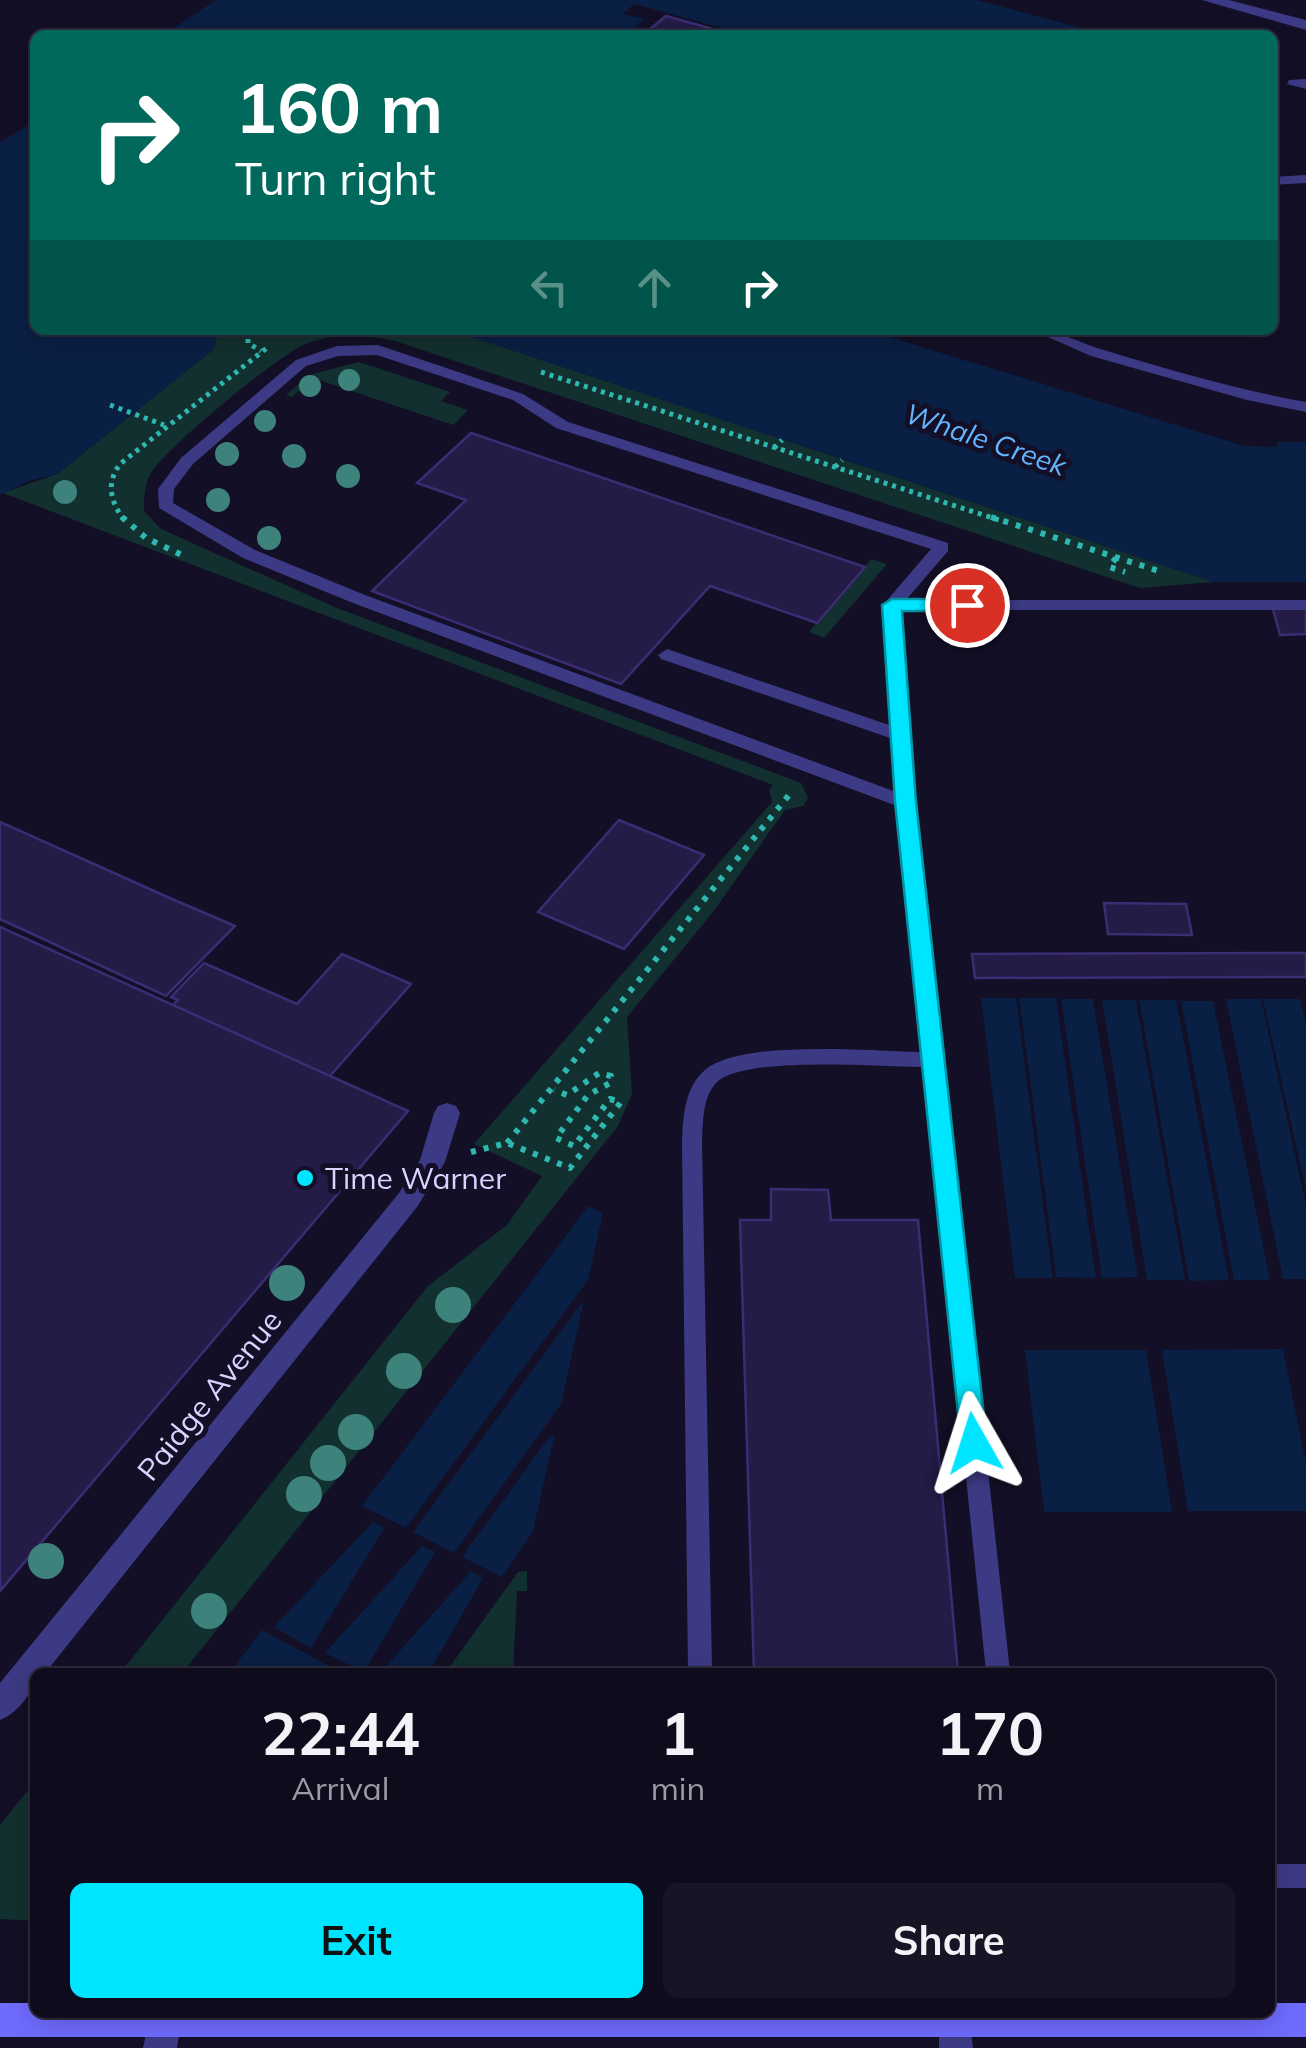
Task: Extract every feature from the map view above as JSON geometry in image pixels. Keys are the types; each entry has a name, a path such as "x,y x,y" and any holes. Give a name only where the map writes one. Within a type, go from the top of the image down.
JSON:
{"street":[{"path":"1210,0 1306,25"},
{"name":"Paidge Avenue","path":"31,1668 395,1216 432,1162 447,1113"},
{"name":"Paidge Avenue","path":"0,1706 30,1669"},
{"path":"0,2020 162,2034 955,2033 1306,2020"}],"lane":[{"path":"1278,181 1306,179"},
{"path":"1052,335 1096,353 1252,398 1306,407"},
{"path":"906,802 250,554 165,506 166,488 187,462 301,363 337,352 378,350 518,396 562,425 942,547 892,605 906,802 998,1668"},
{"path":"892,605 1306,605"},
{"path":"667,655 901,736"},
{"path":"700,1668 692,1143 698,1093 717,1072 753,1060 933,1060"},
{"path":"1275,1876 1306,1876"}],"path":[{"path":"248,335 248,344 261,351"},
{"path":"533,370 1152,569"},
{"path":"587,387 596,380"},
{"path":"648,408 657,400"},
{"path":"110,405 166,426"},
{"path":"708,426 718,419"},
{"path":"774,448 782,440"},
{"path":"835,468 842,460"},
{"path":"904,490 911,482"},
{"path":"968,510 974,503"},
{"path":"1109,567 1116,558"},
{"path":"432,1162 507,1143 554,1090 795,787"},
{"path":"507,1143 570,1168 621,1102 610,1100 574,1146 556,1138 588,1094 610,1083 611,1076 599,1074 567,1096 554,1090"}],"green space":[{"path":"217,335 466,335 1214,582 1140,588 395,341 372,337 338,336 304,345 247,384 177,444 151,473 146,487 144,511 161,529 337,608 801,783 808,798 803,806 785,810 713,912 627,1017 632,1094 618,1126 186,1668 124,1668 428,1286 507,1225 542,1176 474,1144 772,802 769,789 773,785 3,493 57,474 214,349"},
{"path":"359,362 450,392 441,401 468,410 453,425 313,378 292,397 286,395 309,375"},
{"path":"871,559 887,564 824,638 809,632"},
{"path":"527,1571 527,1591 517,1591 513,1668 449,1668 518,1572"},
{"path":"30,1787 30,1921 0,1919 0,1825"}],"water":[{"path":"216,0 977,0 1089,30 730,30 634,4 623,14 645,19 632,30 171,30"},
{"path":"30,123 30,335 217,335 214,349 57,474 29,481 0,495 0,143"},
{"name":"Whale Creek","path":"466,335 883,335 1244,446 1277,447 1277,442 1306,442 1306,582 1214,582"},
{"path":"981,998 1016,998 1053,1278 1015,1278"},
{"path":"1019,998 1056,998 1096,1278 1056,1277"},
{"path":"1061,999 1093,999 1138,1277 1102,1278"},
{"path":"1226,999 1261,999 1306,1205 1306,1279 1283,1279"},
{"path":"1263,999 1300,999 1306,1024 1306,1190"},
{"path":"1102,1000 1136,1000 1185,1280 1147,1280"},
{"path":"1139,1000 1176,1000 1229,1280 1189,1281"},
{"path":"1181,1001 1213,1001 1270,1280 1234,1280"},
{"path":"588,1206 603,1213 588,1280 406,1528 362,1506"},
{"path":"584,1300 561,1404 454,1553 413,1532"},
{"path":"1283,1349 1306,1463 1306,1511 1188,1511 1162,1350"},
{"path":"1025,1350 1146,1350 1172,1512 1044,1512"},
{"path":"550,1436 554,1437 533,1531 502,1577 462,1557"},
{"path":"373,1522 384,1528 311,1648 274,1627"},
{"path":"422,1546 435,1552 366,1668 356,1668 325,1653"},
{"path":"471,1571 483,1578 431,1668 385,1668"},
{"path":"262,1630 333,1668 233,1668"}],"building":[{"path":"666,16 716,30 649,30"},
{"path":"471,433 865,567 817,623 710,586 621,684 372,591 466,500 417,483"},
{"path":"1271,602 1306,602 1306,634 1280,635"},
{"path":"619,820 704,855 624,949 538,912"},
{"path":"0,822 235,926 166,996 0,919"},
{"path":"1104,903 1186,904 1192,935 1108,934"},
{"path":"0,927 408,1111 0,1591"},
{"path":"1306,953 1306,977 975,978 972,954"},
{"path":"342,954 411,984 330,1076 173,1005 178,1000 171,997 204,963 297,1004"},
{"path":"771,1189 828,1190 831,1220 918,1220 958,1668 754,1668 740,1220 771,1220"}],"place":[{"name":"Time Warner","path":"305,1178"}],"route":[{"path":"967,605 892,605 906,802 974,1443"}]}
